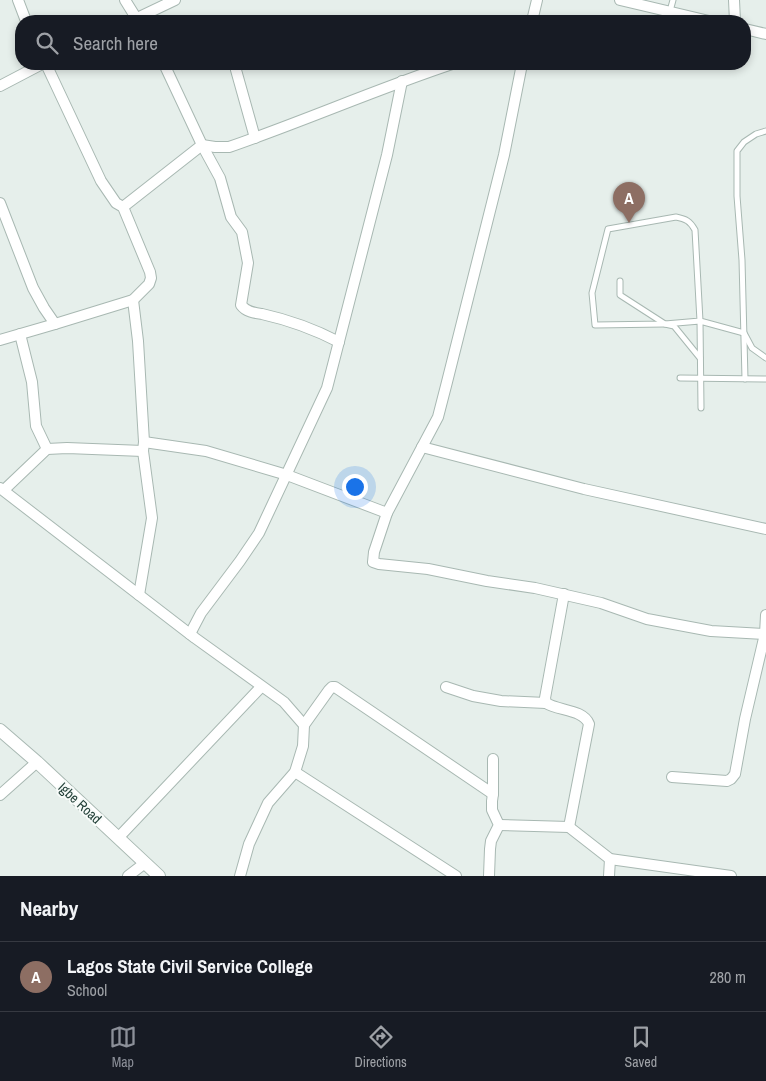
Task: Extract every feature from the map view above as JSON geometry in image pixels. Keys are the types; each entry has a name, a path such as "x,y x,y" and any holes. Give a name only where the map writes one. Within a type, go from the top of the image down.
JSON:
{"street":[{"path":"18,0 24,15"},
{"path":"125,0 132,15"},
{"path":"146,15 175,0"},
{"path":"533,15 537,0"},
{"path":"620,0 683,15"},
{"path":"734,0 735,15"},
{"path":"751,30 766,34"},
{"path":"0,86 31,70"},
{"path":"0,340 133,300 149,284 151,278 123,207 116,203 101,181 49,70"},
{"path":"167,70 202,145 220,178 231,217 242,232 248,263 242,305 244,309 310,328 339,342"},
{"path":"236,70 255,138"},
{"path":"123,207 202,145 229,148 434,70"},
{"path":"521,70 504,155 438,417 387,513 373,562 428,569 535,588 601,603 647,618 711,631 766,634"},
{"path":"190,634 201,613 259,533 327,388 387,155 402,81"},
{"path":"0,203 33,288 55,324"},
{"path":"133,300 138,341 144,446 152,518 139,595"},
{"path":"20,334 32,382 36,426 47,449"},
{"path":"304,725 284,702 190,634 2,489 47,449 144,446 206,451 287,475 387,513"},
{"path":"422,447 584,489 766,529"},
{"path":"546,703 545,698 564,594"},
{"path":"672,777 727,781 732,779 766,634 766,616"},
{"path":"118,838 261,687"},
{"path":"240,876 249,844 268,803 295,772 303,746 304,725 332,687 336,687 493,794"},
{"path":"446,687 473,696 501,701 546,703 581,715 587,720 589,724 569,827"},
{"name":"Igbe Road","path":"0,730 159,876"},
{"path":"489,876 490,849 499,825 492,810 493,759"},
{"path":"0,795 37,762"},
{"path":"295,772 456,876"},
{"path":"499,825 569,827 610,859 725,876"},
{"path":"609,876 610,859"},
{"path":"128,876 145,863"}],"lane":[{"path":"670,12 673,0"},
{"path":"745,379 742,260 737,196 737,151 744,142 756,134 766,131"},
{"path":"701,408 700,321 695,230 691,222 676,217 608,229 592,293 595,325 666,324 700,321 744,333 752,348 766,358"},
{"path":"620,281 620,295 666,324 674,326 700,358"},
{"path":"680,378 766,378"}],"place":[{"name":"Lagos State Civil Service College","path":"629,223"}]}
